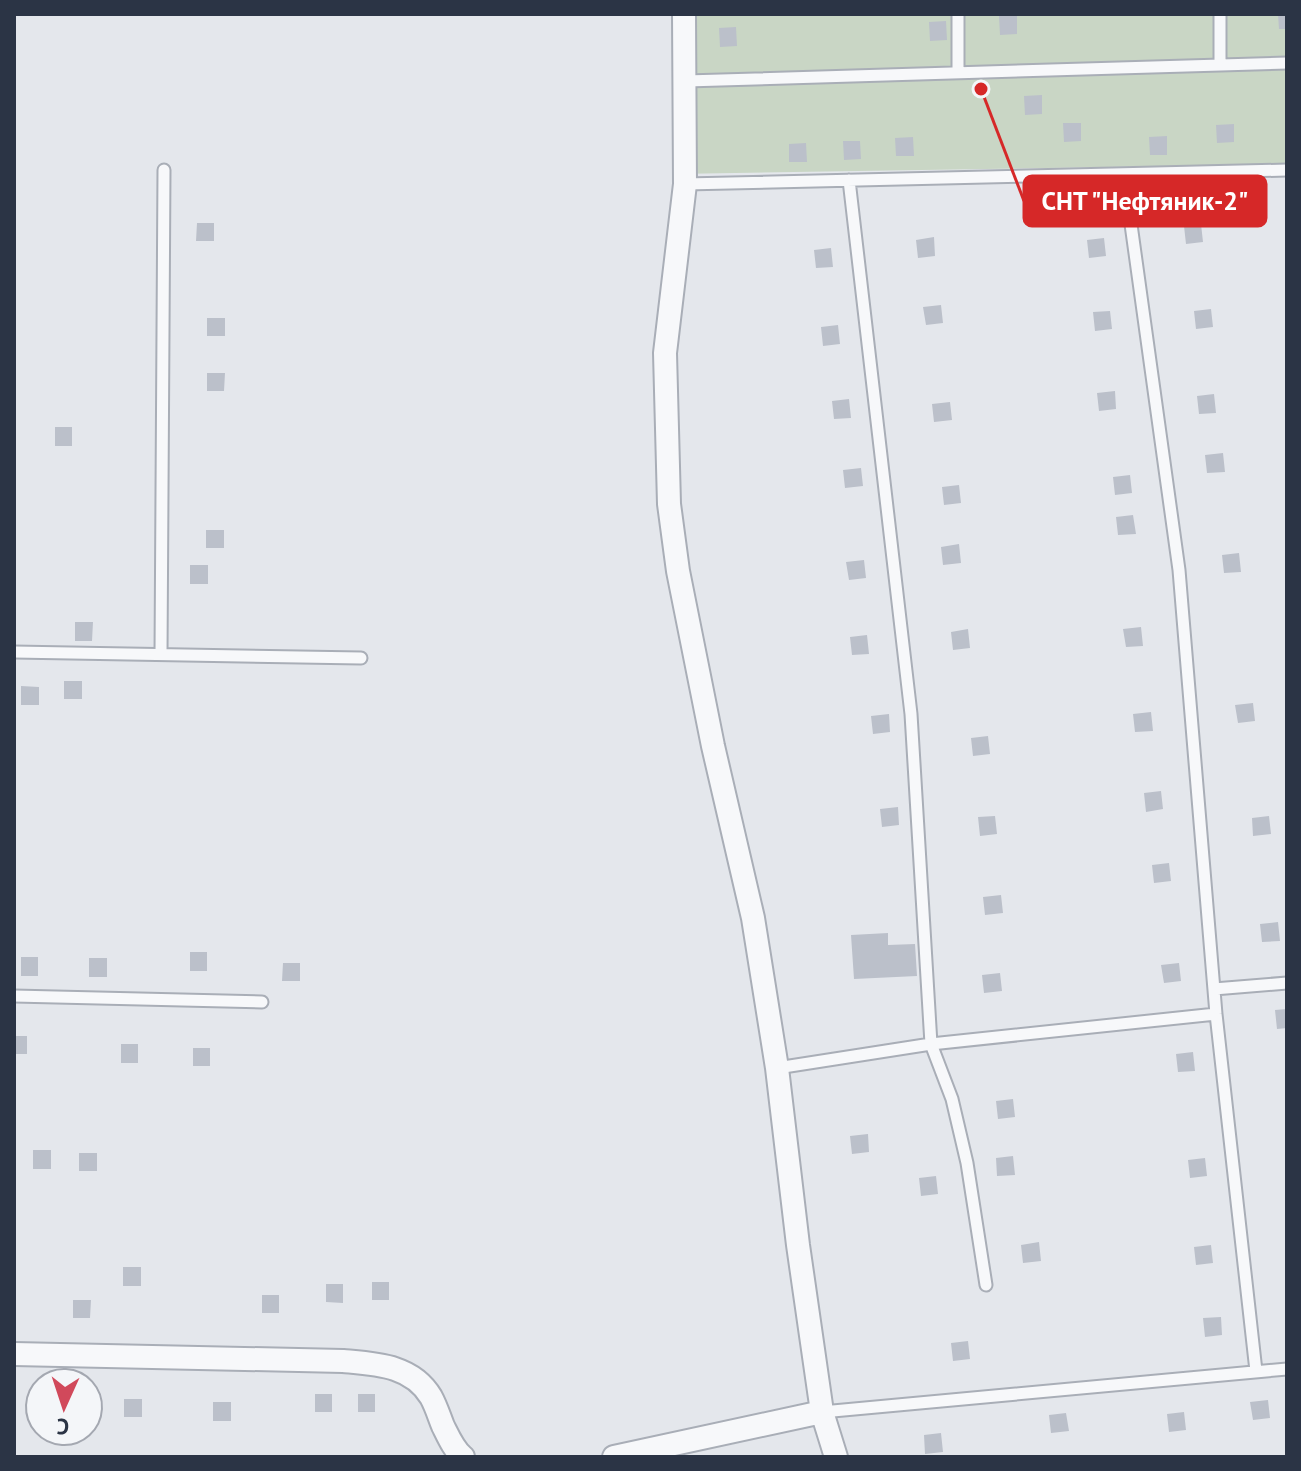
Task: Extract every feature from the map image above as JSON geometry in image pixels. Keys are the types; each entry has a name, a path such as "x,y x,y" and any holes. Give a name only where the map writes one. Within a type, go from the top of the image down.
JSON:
{"street":[{"path":"684,14 685,184 665,353 669,504 678,571 713,746 753,918 777,1068 822,1412 836,1457"},
{"path":"14,1354 343,1361 384,1365 411,1375 430,1395 458,1454 463,1457"},
{"path":"614,1457 822,1412"}],"lane":[{"path":"958,14 958,72"},
{"path":"1220,14 1220,64"},
{"path":"686,81 1287,63"},
{"path":"161,654 164,170"},
{"path":"685,184 1287,170"},
{"path":"1124,174 1179,570 1216,1014 1256,1371"},
{"path":"849,180 911,714 931,1044 952,1099 967,1163 986,1285"},
{"path":"14,652 361,658"},
{"path":"1214,989 1287,983"},
{"path":"14,996 262,1002"},
{"path":"777,1068 931,1044 1216,1014"},
{"path":"822,1412 1287,1369"}],"green space":[{"path":"673,14 1287,14 1287,164 676,174"}],"building":[{"path":"1278,14 1287,14 1287,29 1279,29"},
{"path":"999,16 1017,16 1017,34 1000,35"},
{"path":"946,21 947,40 930,41 929,22"},
{"path":"736,27 737,46 720,47 719,28"},
{"path":"1042,95 1042,114 1025,115 1024,96"},
{"path":"1063,123 1081,123 1081,141 1064,142"},
{"path":"1234,124 1234,142 1217,143 1216,125"},
{"path":"1167,136 1167,155 1150,155 1149,137"},
{"path":"913,137 914,156 896,156 895,138"},
{"path":"843,141 860,141 861,159 844,160"},
{"path":"806,143 807,162 789,162 789,144"},
{"path":"197,223 214,223 214,241 196,241"},
{"path":"1201,224 1203,242 1186,244 1184,226"},
{"path":"934,237 935,256 918,258 916,240"},
{"path":"1104,238 1106,256 1089,258 1087,240"},
{"path":"831,248 833,267 816,268 814,250"},
{"path":"941,305 943,323 926,325 923,307"},
{"path":"1211,309 1213,327 1196,329 1194,311"},
{"path":"1110,311 1112,329 1095,331 1093,312"},
{"path":"207,318 225,318 225,336 207,336"},
{"path":"838,325 840,344 823,346 821,327"},
{"path":"207,373 225,373 224,391 207,391"},
{"path":"1115,391 1116,409 1099,411 1097,393"},
{"path":"1214,394 1216,413 1199,414 1197,396"},
{"path":"849,399 851,418 834,419 832,401"},
{"path":"950,402 952,420 934,422 932,404"},
{"path":"55,427 72,427 72,446 55,446"},
{"path":"1223,453 1225,472 1207,473 1205,455"},
{"path":"861,468 863,486 845,488 843,470"},
{"path":"1130,475 1132,493 1115,495 1113,477"},
{"path":"959,485 961,503 944,505 942,487"},
{"path":"1133,515 1136,534 1118,535 1116,517"},
{"path":"206,530 224,530 224,548 206,548"},
{"path":"959,544 961,563 943,565 941,547"},
{"path":"1239,553 1241,572 1224,573 1222,555"},
{"path":"864,560 866,578 849,580 846,562"},
{"path":"190,565 208,565 208,584 190,584"},
{"path":"75,622 93,622 92,641 75,641"},
{"path":"1141,627 1143,646 1126,647 1123,629"},
{"path":"968,629 970,648 953,650 951,632"},
{"path":"867,635 869,654 852,655 850,637"},
{"path":"64,681 82,681 82,699 64,699"},
{"path":"21,686 39,687 39,705 21,705"},
{"path":"1253,703 1255,721 1238,723 1235,705"},
{"path":"1151,712 1153,731 1135,732 1133,714"},
{"path":"889,714 890,732 873,734 871,716"},
{"path":"988,736 990,754 973,756 971,738"},
{"path":"1161,791 1163,809 1146,812 1144,793"},
{"path":"898,807 899,825 882,827 880,809"},
{"path":"995,816 997,834 980,836 978,817"},
{"path":"1269,816 1271,834 1253,836 1252,818"},
{"path":"1169,863 1171,881 1154,883 1152,865"},
{"path":"1001,895 1003,913 985,915 983,897"},
{"path":"1278,922 1280,941 1262,942 1260,924"},
{"path":"888,933 888,945 915,944 917,976 854,979 851,935"},
{"path":"190,952 207,952 207,971 190,971"},
{"path":"21,957 38,957 38,976 21,976"},
{"path":"89,958 107,958 107,977 89,977"},
{"path":"283,963 300,963 300,981 282,981"},
{"path":"1179,963 1181,981 1164,983 1161,965"},
{"path":"1000,973 1002,991 984,993 982,975"},
{"path":"1287,1009 1287,1028 1277,1029 1275,1010"},
{"path":"14,1036 27,1036 27,1054 14,1054"},
{"path":"121,1044 138,1044 138,1063 121,1063"},
{"path":"193,1048 210,1048 210,1066 193,1066"},
{"path":"1193,1052 1195,1071 1178,1072 1176,1054"},
{"path":"1013,1099 1015,1117 998,1119 996,1101"},
{"path":"868,1134 869,1152 852,1154 850,1136"},
{"path":"33,1150 51,1150 51,1169 33,1169"},
{"path":"79,1153 97,1153 97,1171 79,1171"},
{"path":"1013,1156 1015,1175 997,1176 996,1158"},
{"path":"1205,1158 1207,1176 1190,1178 1188,1160"},
{"path":"936,1176 938,1194 921,1196 919,1178"},
{"path":"1039,1242 1041,1261 1023,1263 1021,1245"},
{"path":"1211,1245 1213,1263 1196,1265 1194,1247"},
{"path":"123,1267 141,1267 141,1286 123,1286"},
{"path":"372,1282 389,1282 389,1300 372,1300"},
{"path":"326,1284 343,1284 343,1303 326,1302"},
{"path":"262,1295 279,1295 279,1313 262,1313"},
{"path":"73,1300 91,1300 90,1318 73,1318"},
{"path":"1221,1317 1222,1335 1205,1337 1203,1318"},
{"path":"968,1341 970,1359 953,1361 951,1343"},
{"path":"315,1394 332,1394 332,1412 315,1412"},
{"path":"358,1394 375,1394 375,1412 358,1412"},
{"path":"124,1399 142,1399 142,1417 124,1417"},
{"path":"1268,1400 1270,1418 1253,1420 1250,1402"},
{"path":"213,1402 231,1402 231,1421 213,1421"},
{"path":"1184,1412 1186,1430 1169,1432 1167,1414"},
{"path":"1066,1413 1069,1431 1051,1433 1049,1415"},
{"path":"941,1433 943,1452 925,1454 924,1435"}],"place":[{"name":"СНТ \"Нефтяник-2\"","path":"981,89"}]}
